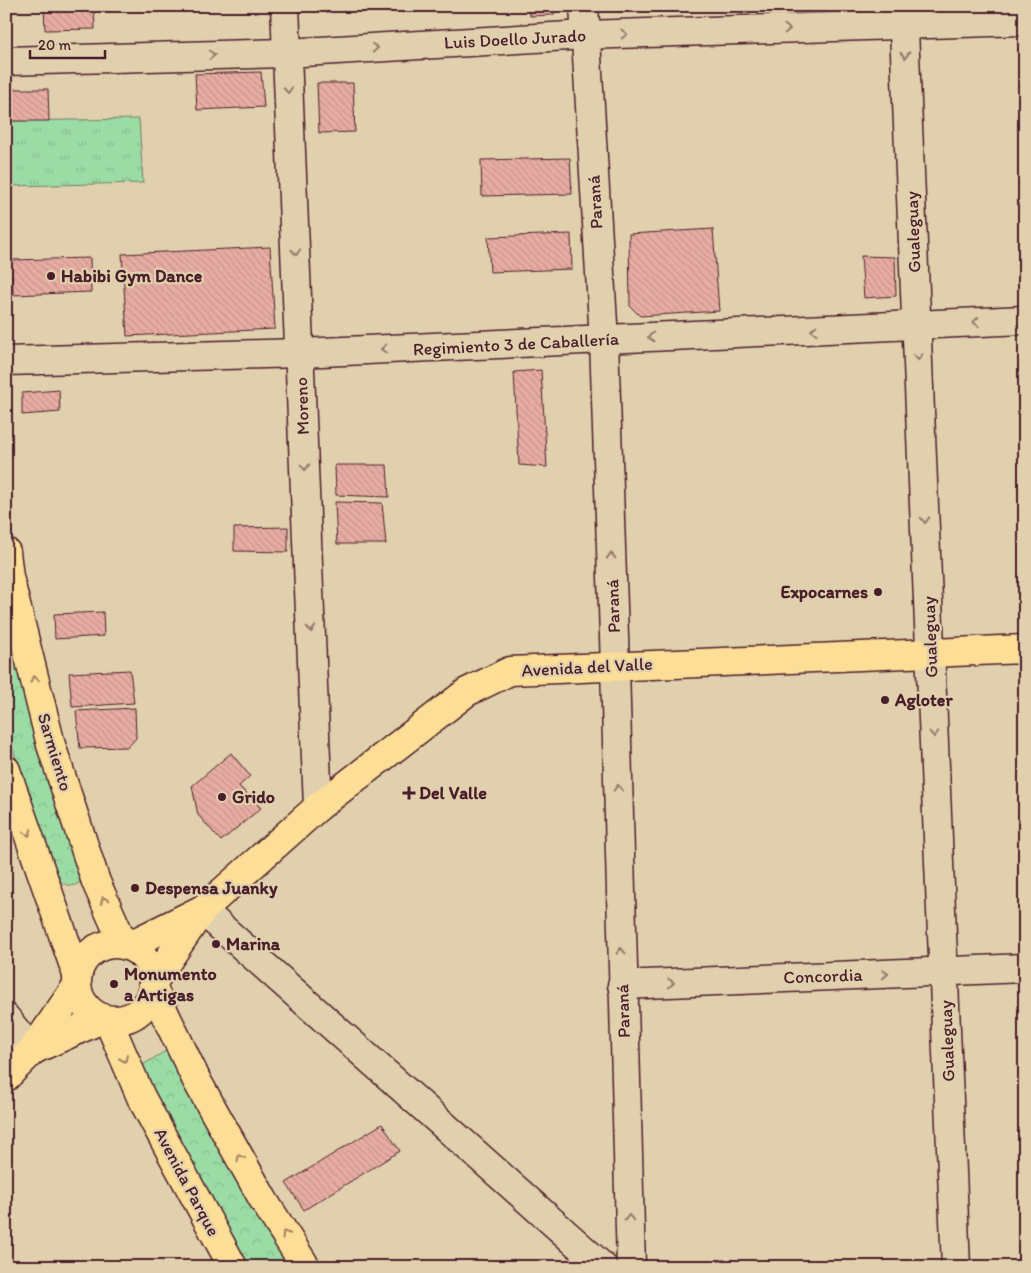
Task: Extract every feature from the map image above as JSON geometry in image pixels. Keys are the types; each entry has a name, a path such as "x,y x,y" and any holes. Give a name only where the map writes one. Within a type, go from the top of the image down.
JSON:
{"main road":[{"name":"Sarmiento","path":"6,552 9,577 51,745 96,882 126,945"},
{"name":"Avenida del Valle","path":"202,910 318,807 467,692 510,671 1025,649"},
{"path":"6,770 77,981 80,999 87,1009 105,1019"},
{"path":"6,1076 32,1051 77,981 82,963 90,952 102,946 126,945 202,910"},
{"path":"32,1051 105,1019 132,1017 149,1000 153,986 202,910"},
{"path":"126,945 140,953 148,963 153,986 197,1081 299,1264"},
{"name":"Avenida Parque","path":"105,1019 141,1097 233,1267"}],"street":[{"name":"Moreno","path":"285,6 318,807"},
{"name":"Paraná","path":"584,6 604,340 615,666 630,1267"},
{"name":"Luis Doello Jurado","path":"6,62 287,53 904,16 1025,21"},
{"name":"Gualeguay","path":"904,16 956,1267"},
{"name":"Regimiento 3 de Caballería","path":"6,361 300,353 1025,320"},
{"path":"202,910 603,1267"},
{"name":"Concordia","path":"622,985 1025,968"},
{"path":"6,1018 32,1051"}],"green space":[{"path":"139,119 143,183 8,186 7,121"},
{"path":"6,616 84,878 81,882 70,886 57,878 6,729"},
{"path":"167,1050 288,1256 275,1267 250,1267 138,1068"}],"building":[{"path":"44,6 94,6 95,29 45,30"},
{"path":"529,6 561,6 553,15 530,16"},
{"path":"261,72 264,107 197,110 195,74"},
{"path":"317,83 353,83 355,132 319,133"},
{"path":"6,89 48,89 49,121 7,121"},
{"path":"570,158 572,194 482,196 481,160"},
{"path":"713,229 719,311 640,316 630,306 629,234"},
{"path":"571,234 572,269 490,272 488,237"},
{"path":"270,247 275,329 127,336 122,254"},
{"path":"861,256 895,257 896,296 864,298"},
{"name":"Habibi Gym Dance","path":"90,258 91,292 13,295 11,260"},
{"path":"541,370 547,467 519,465 514,372"},
{"path":"59,390 60,412 22,415 22,393"},
{"path":"335,465 387,465 389,497 336,495"},
{"path":"335,502 382,503 386,544 337,544"},
{"path":"288,527 288,552 234,551 234,528"},
{"path":"103,612 104,636 55,639 54,614"},
{"path":"130,670 134,703 72,707 69,673"},
{"path":"135,708 136,738 128,747 80,748 76,711"},
{"name":"Grido","path":"231,753 250,776 239,786 261,808 221,841 198,815 192,786"},
{"path":"382,1124 400,1151 304,1210 286,1183"}],"place":[{"name":"Habibi Gym Dance","path":"51,276"},
{"name":"Expocarnes","path":"878,592"},
{"name":"Agloter","path":"885,700"},
{"name":"Del Valle","path":"409,793"},
{"name":"Grido","path":"222,797"},
{"name":"Despensa Juanky","path":"135,888"},
{"name":"Marina","path":"216,944"},
{"name":"Monumento a Artigas","path":"114,984"}]}
